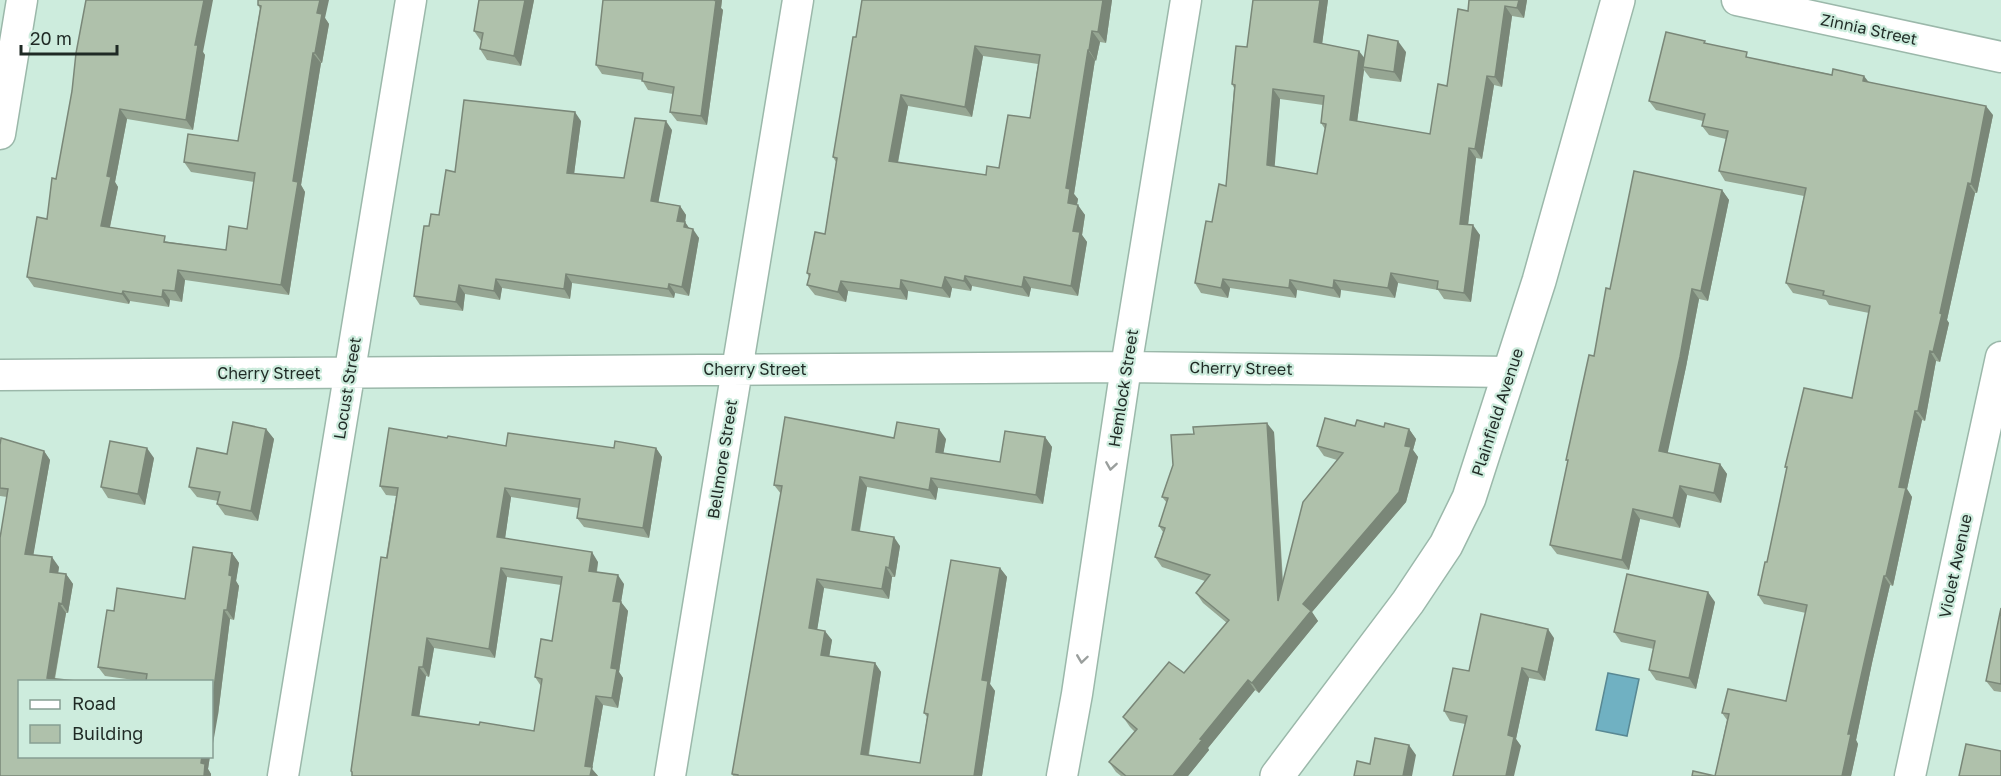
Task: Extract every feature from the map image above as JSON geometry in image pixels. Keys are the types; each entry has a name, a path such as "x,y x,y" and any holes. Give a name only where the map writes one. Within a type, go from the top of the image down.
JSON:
{"main road":[{"name":"Plainfield Avenue","path":"1277,776 1374,649 1446,545 1469,498 1565,194 1618,0"}],"street":[{"path":"0,134 22,0"},
{"name":"Locust Street","path":"283,776 411,0"},
{"name":"Bellmore Street","path":"670,776 798,0"},
{"name":"Hemlock Street","path":"1062,776 1077,694 1126,367 1186,0"},
{"name":"Zinnia Street","path":"1737,0 2001,57"},
{"name":"Violet Avenue","path":"1910,776 2001,357"},
{"name":"Cherry Street","path":"0,375 1126,367 1510,372"}],"water":[{"path":"1608,673 1639,679 1627,736 1596,730"}],"building":[{"path":"86,0 204,0 195,45 198,45 186,120 120,109 107,176 111,177 101,226 165,236 164,242 226,250 229,226 247,229 255,173 184,162 188,134 238,141 261,6 258,5 258,0 320,0 317,13 322,14 315,53 313,53 293,181 298,182 281,285 178,270 175,291 163,290 162,297 123,291 122,294 27,277 37,217 47,219 52,178 56,179"},
{"path":"479,0 525,0 514,56 480,49 483,33 474,31"},
{"path":"603,0 716,1 701,116 670,112 674,87 642,81 643,73 596,65"},
{"path":"862,0 1103,0 1098,32 1092,31 1088,50 1066,188 1070,189 1068,203 1078,205 1073,231 1080,232 1071,286 1024,277 1022,287 965,276 964,281 945,277 942,288 901,280 900,289 841,281 838,292 807,285 815,232 825,234 837,158 833,157 853,37 856,37","holes":["975,46 1040,55 1030,118 1008,115 999,168 987,166 986,175 889,161 901,95 965,107"]},
{"path":"1253,0 1320,0 1314,42 1359,51 1350,120 1430,134 1438,84 1447,86 1458,9 1468,11 1469,0 1519,0 1517,8 1505,6 1495,77 1487,76 1475,149 1469,148 1460,224 1473,225 1464,293 1437,289 1438,281 1391,273 1388,288 1334,280 1333,288 1290,280 1289,288 1223,279 1221,288 1195,283 1206,221 1212,222 1219,184 1226,186 1236,46 1247,47","holes":["1273,89 1324,96 1321,123 1326,124 1317,174 1267,165"]},
{"path":"1666,32 1747,52 1746,57 1832,75 1833,69 1864,76 1863,81 1986,106 1971,184 1968,183 1940,313 1942,314 1933,352 1930,351 1918,411 1915,411 1899,487 1906,488 1848,734 1851,734 1842,776 1715,776 1729,714 1722,713 1728,689 1786,701 1807,605 1758,595 1787,467 1785,467 1804,388 1852,398 1870,306 1823,295 1824,291 1786,283 1806,188 1719,171 1728,131 1702,126 1705,114 1649,101"},
{"path":"1368,35 1398,41 1394,72 1363,67"},
{"path":"464,100 575,112 567,173 624,178 635,118 666,121 651,201 680,206 677,221 685,222 684,227 693,229 682,287 669,284 668,289 566,274 564,289 496,279 494,291 459,285 456,302 414,296 424,226 429,226 431,214 439,215 446,170 455,172"},
{"path":"1634,171 1722,190 1701,291 1692,289 1680,357 1659,451 1720,464 1714,493 1680,486 1673,518 1633,509 1622,560 1550,545 1589,355 1594,356 1606,288 1610,289"},
{"path":"785,417 894,438 897,422 939,429 936,452 1000,462 1005,431 1045,437 1036,495 931,478 929,490 860,477 852,530 894,537 889,568 886,567 882,589 817,579 809,628 825,631 821,655 875,663 861,754 920,763 928,714 924,713 951,560 1000,568 982,680 988,681 974,776 738,776 732,774 782,486 774,485"},
{"path":"1325,418 1355,426 1357,420 1384,427 1385,423 1409,429 1405,446 1411,447 1399,492 1303,604 1311,611 1252,683 1248,680 1173,776 1126,776 1109,762 1137,729 1123,717 1169,662 1184,673 1229,620 1196,593 1210,575 1155,557 1165,528 1159,526 1168,498 1162,497 1173,465 1171,435 1194,434 1193,427 1267,423 1278,601 1303,502 1343,453 1317,446"},
{"path":"233,422 266,429 251,511 217,504 220,492 189,487 197,448 227,454"},
{"path":"389,428 506,446 508,433 614,448 615,441 656,448 643,528 577,518 580,499 505,488 497,537 592,552 589,571 618,575 613,601 621,602 611,668 617,669 612,698 596,696 585,766 592,767 590,776 352,776 381,557 387,558 398,488 380,486","holes":["501,568 562,577 552,641 541,639 535,677 542,679 534,731 480,722 479,725 412,715 419,667 423,667 427,638 489,649"]},
{"path":"1,438 44,451 25,554 52,557 50,572 66,574 47,678 66,680 18,680 18,758 202,758 201,763 205,764 204,776 0,776 0,538 8,489 0,488"},
{"path":"110,441 147,448 138,494 101,487"},
{"path":"193,547 232,553 229,575 232,576 227,610 224,610 213,696 213,680 146,680 147,674 98,667 107,610 114,611 117,588 185,599"},
{"path":"1627,574 1708,592 1689,678 1649,670 1655,641 1614,632"},
{"path":"2001,608 2001,684 1986,681"},
{"path":"1481,614 1548,629 1538,672 1522,668 1508,735 1514,737 1506,776 1453,776 1467,716 1444,711 1453,668 1469,671"},
{"path":"1375,738 1409,745 1403,776 1354,776 1357,761 1370,764"},
{"path":"1966,744 2001,751 2001,776 1959,776"},
{"path":"1693,771 1715,776 1692,776"}]}
